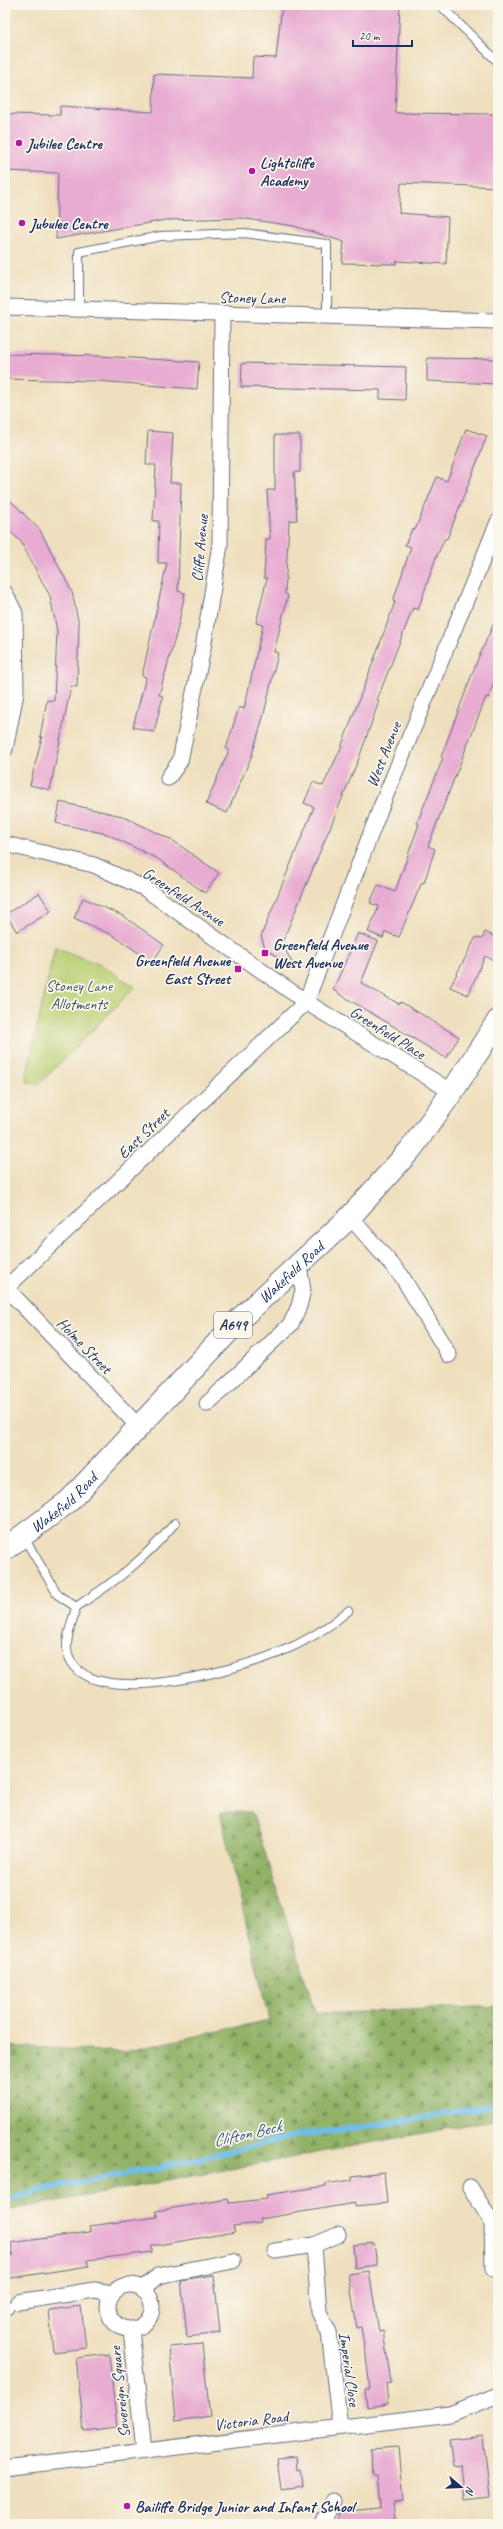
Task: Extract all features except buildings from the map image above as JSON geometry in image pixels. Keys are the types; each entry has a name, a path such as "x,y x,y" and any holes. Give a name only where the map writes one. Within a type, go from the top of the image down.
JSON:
{"main road":[{"name":"Wakefield Road","path":"5,1548 69,1501 242,1317 299,1266 350,1217 411,1149 452,1092 498,1021"}],"street":[{"name":"Stoney Lane","path":"5,307 498,321"},
{"name":"Cliffe Avenue","path":"168,778 180,761 203,648 220,545 222,314"},
{"name":"West Avenue","path":"306,1002 381,807 498,522"},
{"path":"5,593 15,613 16,693 5,749"},
{"name":"Greenfield Avenue","path":"5,844 94,865 144,888 306,1002"},
{"name":"Greenfield Place","path":"306,1002 452,1092"},
{"name":"East Street","path":"6,1289 306,1002"},
{"path":"350,1217 401,1275 449,1355"},
{"path":"206,1404 291,1324 299,1306 303,1290 299,1266"},
{"name":"Holme Street","path":"6,1289 138,1426"},
{"path":"470,2186 495,2221 493,2269"},
{"path":"275,2250 314,2245 338,2235"},
{"name":"Imperial Close","path":"314,2245 319,2312 329,2332 340,2428"},
{"path":"10,2306 94,2290 112,2293 116,2288 130,2284 143,2288 158,2276 232,2261"},
{"name":"Sovereign Square","path":"112,2293 107,2307 112,2320 117,2326 131,2329 144,2324 151,2313 151,2300 143,2288"},
{"name":"Sovereign Square","path":"131,2329 144,2451"},
{"name":"Victoria Road","path":"5,2468 450,2414 498,2395"},
{"path":"322,2524 333,2501"}],"lane":[{"path":"440,5 498,62"},
{"path":"79,309 79,252 161,236 244,233 327,244 327,317"},
{"path":"175,1523 152,1551 124,1575 76,1607 67,1642 71,1662 84,1674 114,1684 127,1685 183,1680 276,1654 315,1634 348,1611"},
{"path":"23,1536 58,1595 76,1607"}],"green space":[{"name":"Stoney Lane Allotments","path":"55,947 103,966 135,987 38,1085 25,1081"},
{"path":"220,1812 252,1812 316,2014 498,2006 498,2119 5,2211 5,2046 124,2052 269,2020"}],"waterway":[{"name":"Clifton Beck","path":"5,2201 49,2188 157,2168 300,2135 409,2120 498,2104"}],"place":[{"name":"Jubilee Centre","path":"19,143"},
{"name":"Lightcliffe Academy","path":"252,171"},
{"name":"Jubulee Centre","path":"22,223"},
{"name":"Greenfield Avenue West Avenue","path":"265,953"},
{"name":"Greenfield Avenue East Street","path":"238,969"},
{"name":"Bailiffe Bridge Junior and Infant School","path":"127,2506"}]}
